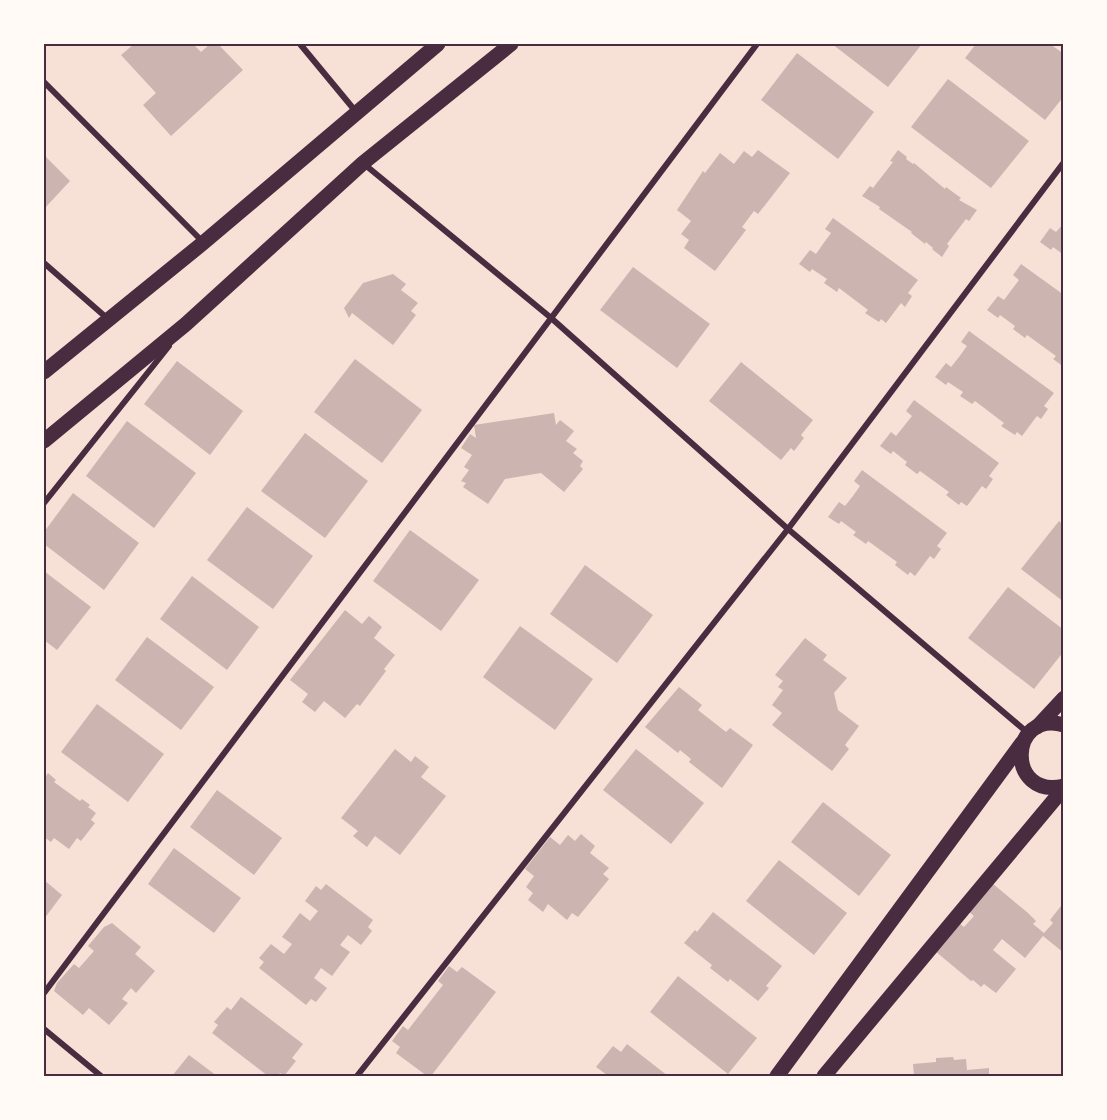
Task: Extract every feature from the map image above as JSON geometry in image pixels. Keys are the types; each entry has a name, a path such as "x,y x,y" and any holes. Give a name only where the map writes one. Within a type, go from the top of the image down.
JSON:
{"main road":[{"path":"44,372 203,243 438,44"},
{"path":"44,441 186,324 363,163 511,44"},
{"path":"777,1077 1029,735 1064,698"},
{"path":"1064,725 1052,723 1029,735 1020,759 1023,770 1043,787 1064,787"},
{"path":"824,1077 1064,787"}],"street":[{"path":"300,44 357,113"},
{"path":"44,993 757,44"},
{"path":"44,82 203,243"},
{"path":"357,1077 788,529 1064,162"},
{"path":"363,163 550,317 788,529 1029,735"},
{"path":"44,263 108,319"},
{"path":"44,503 186,324"},
{"path":"44,1029 101,1077"}],"building":[{"path":"134,44 193,44 201,52 210,44 218,44 243,70 171,136 143,105 156,93 121,55"},
{"path":"832,44 922,44 888,87"},
{"path":"976,44 1050,44 1064,54 1064,96 1045,120 965,58"},
{"path":"797,53 874,112 838,159 761,100"},
{"path":"948,79 1029,141 991,188 911,127"},
{"path":"758,150 790,173 758,214 754,211 742,227 746,230 715,271 684,248 689,240 681,234 691,221 677,210 703,171 705,173 720,153 734,164 744,151 752,157"},
{"path":"898,150 907,157 906,159 945,189 946,187 961,198 959,200 977,210 969,221 966,219 947,244 949,246 942,257 926,242 925,244 879,209 880,207 862,196 870,186 873,188 893,162 890,161"},
{"path":"44,155 70,181 44,209"},
{"path":"833,218 918,280 908,293 912,296 905,307 901,303 886,323 881,319 879,322 865,313 868,310 839,288 837,292 824,283 827,279 812,269 810,272 799,264 810,250 816,254 831,233 825,229"},
{"path":"1064,223 1064,255 1040,242 1050,228 1056,232"},
{"path":"1021,264 1064,295 1064,367 1053,359 1056,356 1027,335 1025,338 1013,329 1015,326 1000,315 998,318 987,310 998,296 1004,300 1019,280 1013,275"},
{"path":"633,267 710,324 677,368 600,310"},
{"path":"393,274 406,284 401,290 418,303 411,311 416,315 393,345 352,313 349,318 344,308 363,283"},
{"path":"969,331 1054,393 1044,406 1048,409 1041,419 1037,416 1022,436 1017,432 1015,435 1001,426 1004,423 975,401 972,404 960,396 963,392 948,382 946,385 935,377 946,363 951,367 959,357 967,346 961,342"},
{"path":"355,359 422,410 382,463 314,412"},
{"path":"177,361 243,411 210,455 144,404"},
{"path":"741,362 813,420 801,435 804,438 794,451 791,448 781,460 709,401"},
{"path":"914,400 999,463 989,476 993,479 986,489 982,486 967,506 961,502 959,505 946,495 949,492 920,471 917,474 905,465 907,462 893,451 891,454 880,446 891,432 896,436 912,416 906,411"},
{"path":"554,413 556,425 560,420 574,431 566,441 577,449 573,453 583,461 580,466 583,469 564,492 541,473 505,479 488,504 463,487 466,483 461,481 469,470 464,467 472,455 461,448 470,434 476,438 474,425"},
{"path":"127,421 196,473 154,528 86,476"},
{"path":"305,433 368,481 325,538 261,491"},
{"path":"862,470 947,533 937,546 941,549 934,559 930,556 915,576 910,572 908,575 895,565 897,562 868,541 866,544 853,535 856,532 841,521 839,524 828,517 839,502 845,506 853,496 860,486 854,481"},
{"path":"73,493 139,543 104,590 44,544 44,532"},
{"path":"247,507 313,556 273,609 207,560"},
{"path":"1059,521 1064,525 1064,602 1021,569"},
{"path":"410,530 479,580 441,631 373,581"},
{"path":"585,565 653,615 617,663 550,614"},
{"path":"44,571 91,607 57,650 44,640"},
{"path":"192,576 259,627 227,670 160,619"},
{"path":"1008,587 1064,630 1064,651 1034,689 968,638"},
{"path":"345,610 362,624 369,616 382,627 374,638 395,655 360,706 357,704 345,718 324,701 315,712 302,702 308,694 290,680"},
{"path":"520,626 593,679 555,730 483,677"},
{"path":"147,637 214,687 181,730 115,680"},
{"path":"805,638 827,655 823,660 847,678 834,693 838,710 859,726 845,745 849,749 832,771 772,725 782,713 772,705 783,690 778,687 783,681 775,675"},
{"path":"679,687 702,705 698,710 726,732 730,728 753,745 722,788 689,762 691,759 680,750 678,753 645,727"},
{"path":"97,704 164,754 128,802 61,752"},
{"path":"395,749 411,762 415,756 429,767 421,777 446,796 400,855 375,836 367,847 353,836 358,831 341,818"},
{"path":"636,749 704,803 671,844 603,790"},
{"path":"48,773 56,780 54,782 80,801 82,799 96,813 91,820 95,823 81,841 77,838 69,849 54,838 51,842 44,837 44,774 46,776"},
{"path":"217,790 282,838 254,875 190,827"},
{"path":"823,802 891,855 859,896 791,842"},
{"path":"581,834 595,846 590,853 609,868 603,874 609,879 578,917 572,913 567,920 548,904 543,912 528,900 533,893 526,887 534,876 525,869 550,837 560,845 568,835 575,841"},
{"path":"174,848 241,898 214,933 148,884"},
{"path":"779,860 847,913 814,955 746,901"},
{"path":"44,880 62,895 44,919"},
{"path":"992,883 1028,913 1036,921 1033,924 1044,933 1053,923 1050,920 1064,902 1064,953 1043,936 1025,958 1002,939 993,950 1016,969 996,993 984,984 981,987 973,980 971,981 935,951 959,923 964,927 974,916 968,911"},
{"path":"326,884 373,920 368,927 372,931 361,945 348,935 340,945 350,952 332,976 321,968 314,978 327,988 316,1002 311,999 306,1005 259,968 264,962 259,958 271,944 284,954 292,944 282,937 300,913 310,921 318,911 305,901 316,886 321,890"},
{"path":"713,912 782,966 766,986 769,988 758,1001 730,979 728,982 710,968 712,965 684,943 695,930 697,932"},
{"path":"112,923 141,947 135,954 155,971 136,993 131,988 122,999 128,1003 109,1025 89,1008 83,1015 54,991 57,983 74,964 79,968 94,951 88,946 104,927"},
{"path":"449,966 457,972 462,967 496,992 431,1076 427,1076 396,1053 400,1047 392,1041 403,1026 408,1030 443,985 438,981"},
{"path":"678,976 757,1038 728,1074 650,1012"},
{"path":"241,997 303,1044 292,1058 296,1061 284,1076 280,1073 278,1076 268,1076 212,1033 218,1025 214,1022 227,1007 231,1010"},
{"path":"627,1044 668,1076 606,1076 596,1067 613,1046 621,1052"},
{"path":"189,1055 217,1076 172,1076"},
{"path":"953,1057 954,1060 966,1059 967,1070 989,1068 989,1076 914,1076 913,1064 936,1062 936,1058"}]}
